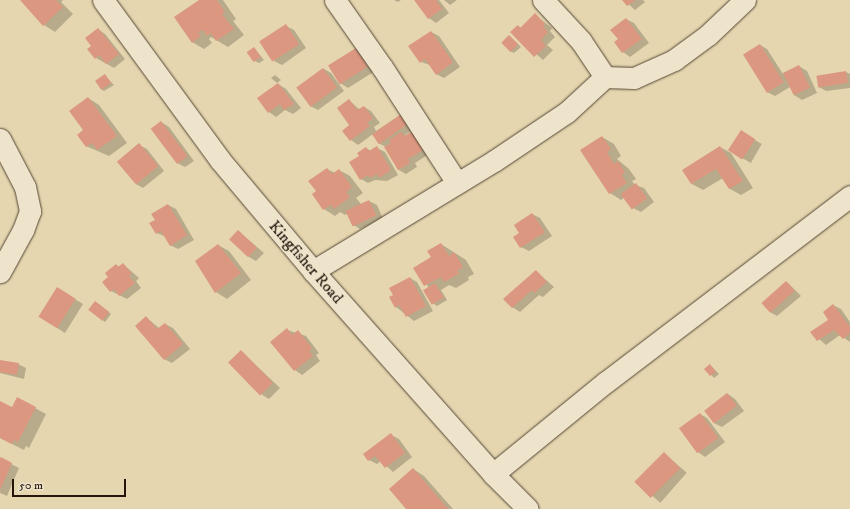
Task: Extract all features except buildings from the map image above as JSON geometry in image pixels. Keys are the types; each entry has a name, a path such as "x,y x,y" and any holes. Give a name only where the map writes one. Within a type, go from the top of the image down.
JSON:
{"street":[{"path":"335,0 382,67 457,183"},
{"path":"543,0 581,41 605,78"},
{"path":"313,271 409,215 567,112 605,78 634,78 674,60 708,35 745,0"},
{"name":"Kingfisher Road","path":"107,1 220,160 313,271 493,474 528,509"},
{"path":"0,139 25,187 30,211 23,230 0,272"},
{"path":"493,474 606,382 850,196"}]}
